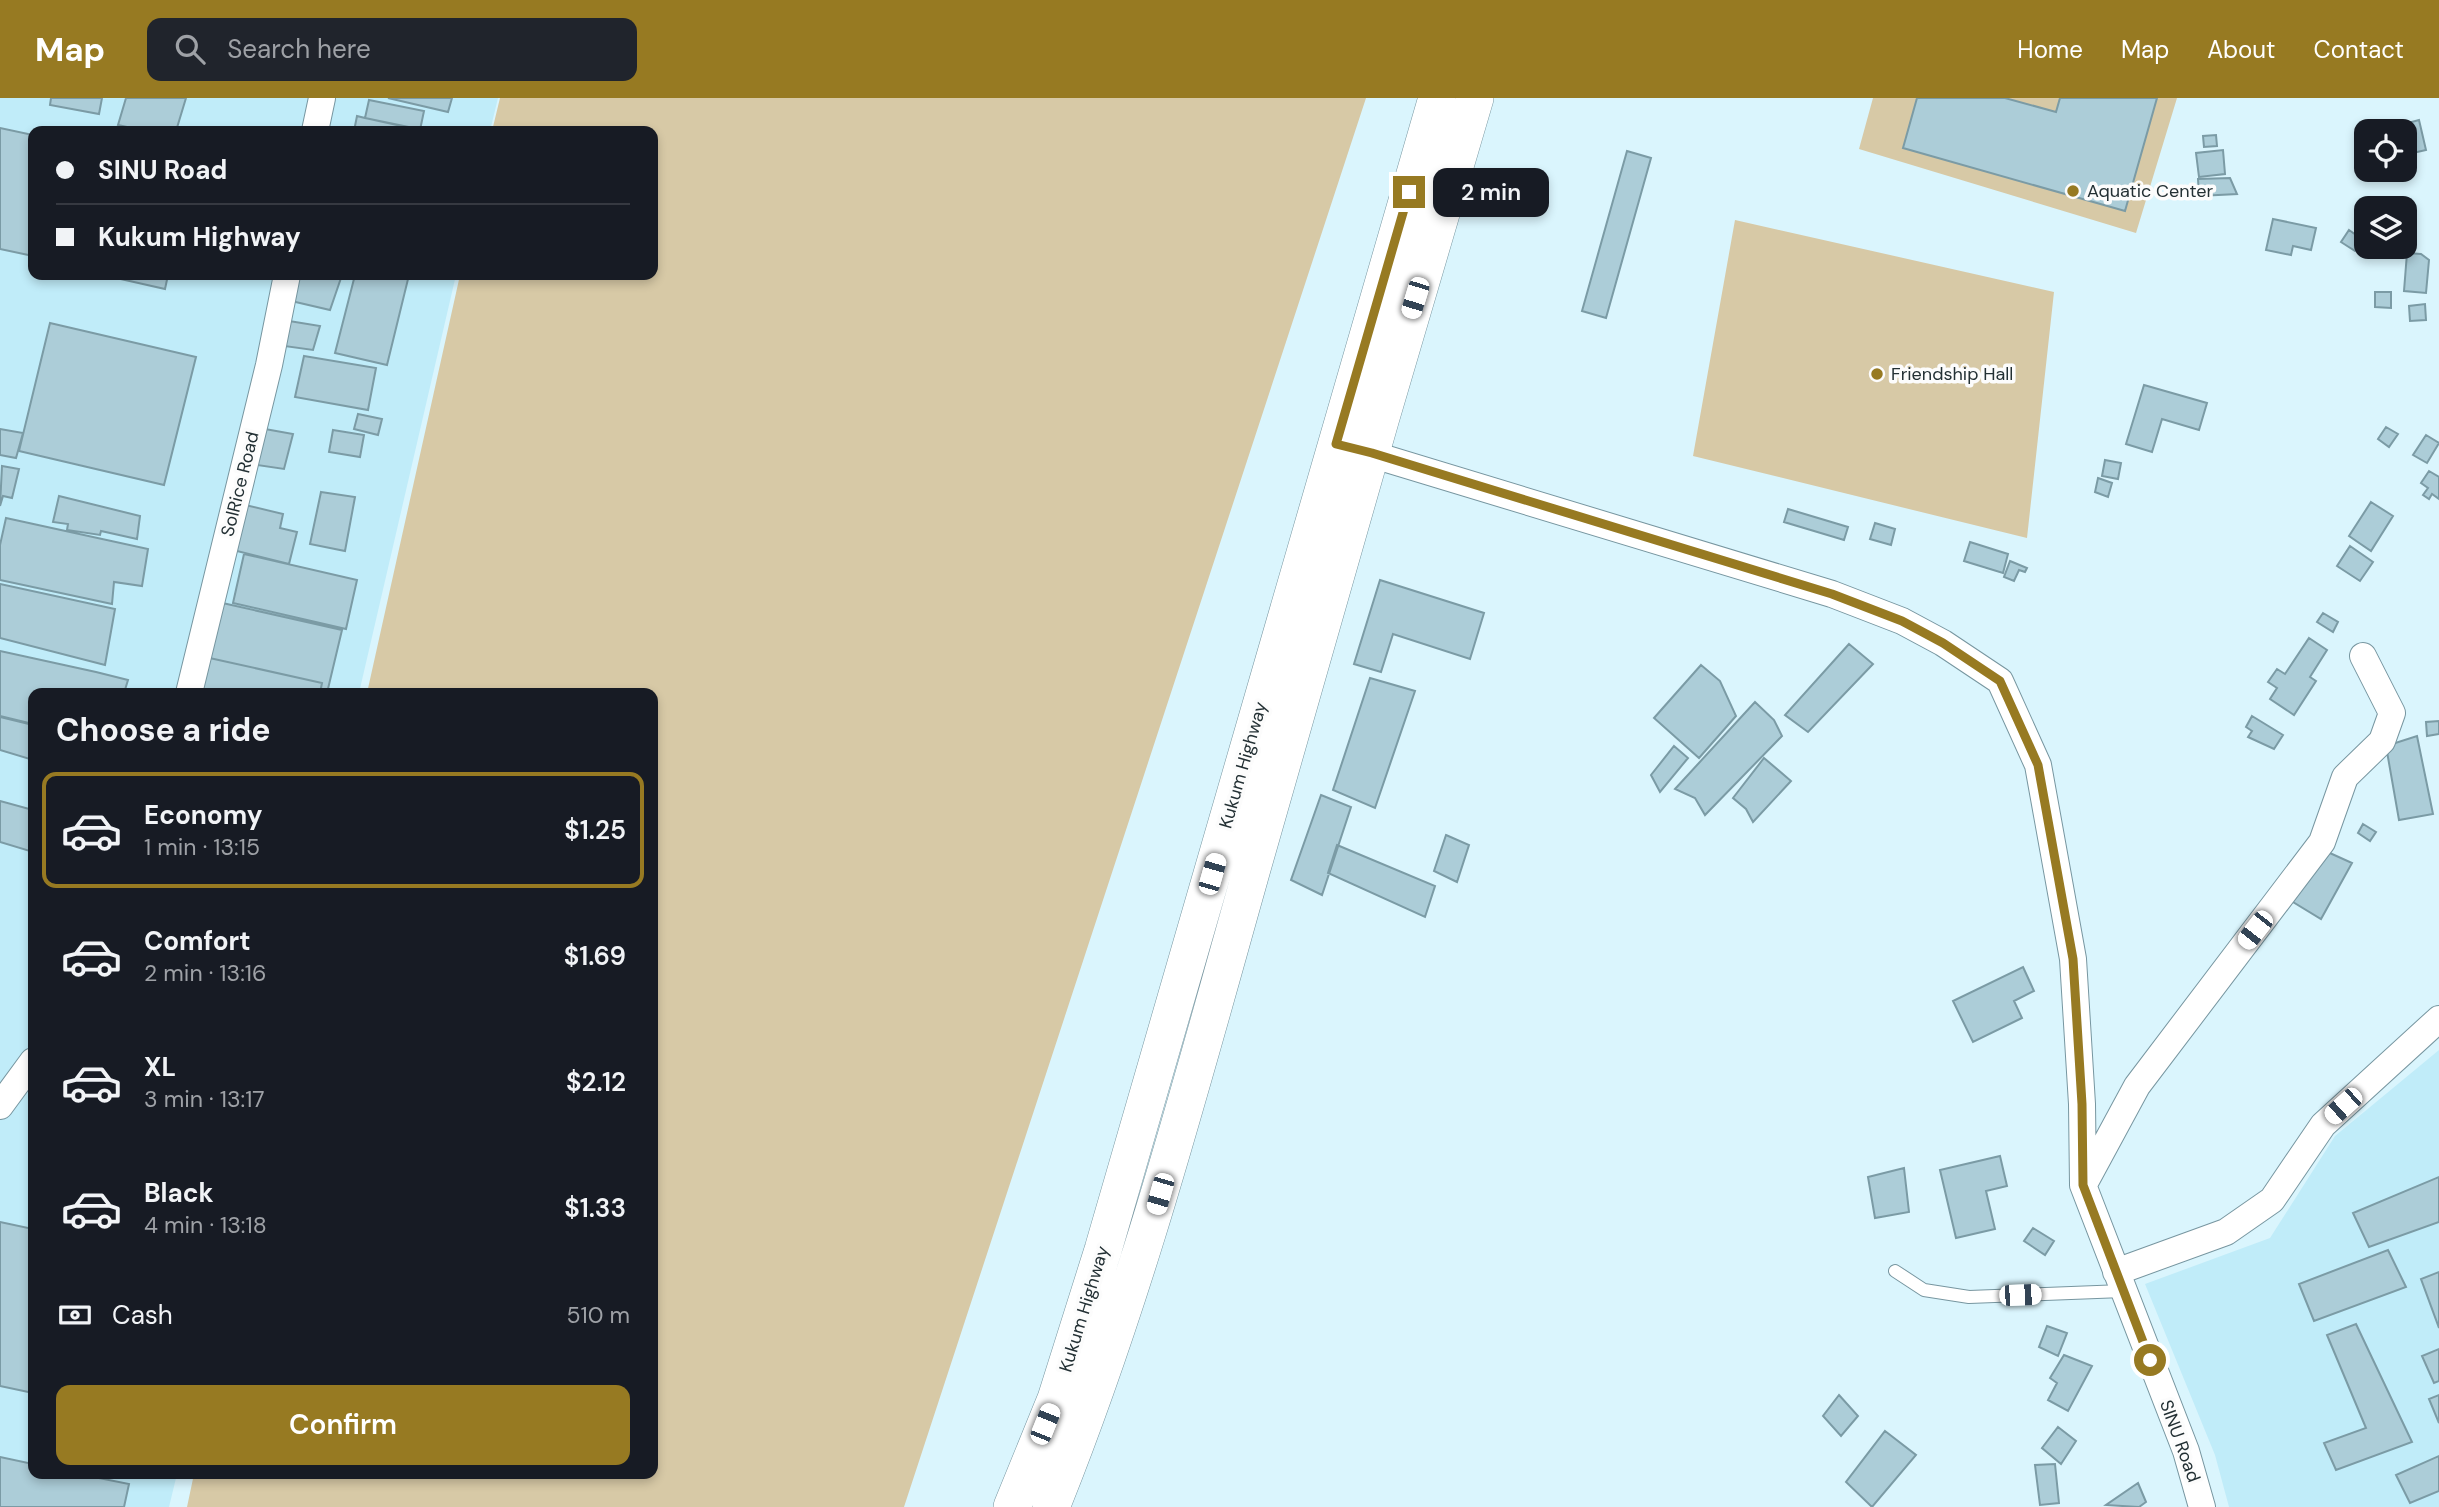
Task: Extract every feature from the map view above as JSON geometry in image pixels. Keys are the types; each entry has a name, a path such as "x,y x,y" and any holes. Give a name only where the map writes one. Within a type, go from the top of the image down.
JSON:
{"main road":[{"name":"Kukum Highway","path":"1012,1507 1055,1399 1103,1250 1437,98"},
{"name":"Kukum Highway","path":"1051,1507 1107,1359 1152,1221 1475,98"}],"street":[{"path":"316,126 322,98"},
{"name":"SolRice Road","path":"190,688 269,365 286,280"},
{"name":"SINU Road","path":"1336,444 1832,594 1902,621 1943,643 2000,681 2038,765 2073,959 2082,1104 2083,1185 2186,1451 2202,1507"},
{"path":"2083,1185 2137,1086 2322,842 2345,777 2382,741 2392,713 2363,656"},
{"path":"2119,1281 2226,1232 2272,1200 2323,1125 2439,1019"},
{"path":"0,1106 28,1068"}],"lane":[{"path":"1895,1271 1924,1290 1969,1297 2119,1281"}],"shaded area":[{"path":"0,98 498,98 491,126 28,126 28,280 455,280 360,688 28,688 28,1479 176,1479 169,1507 0,1507"},
{"path":"500,98 1366,98 904,1507 187,1507 193,1479 658,1479 658,688 368,688 459,280 658,280 658,126 493,126"},
{"name":"Aquatic Center","path":"1873,98 2177,98 2136,233 1859,149"},
{"name":"Friendship Hall","path":"1735,220 2054,292 2027,538 1693,456"},
{"path":"2439,1050 2439,1507 2229,1507 2215,1455 2145,1284 2270,1238 2335,1136"}],"building":[{"path":"51,98 102,98 99,114 50,105"},
{"path":"126,98 186,98 178,126 118,125"},
{"path":"388,98 452,98 448,112"},
{"name":"Aquatic Center","path":"1917,98 2005,98 2056,112 2060,98 2157,98 2125,211 1903,148"},
{"path":"369,100 424,111 421,126 402,126 365,118"},
{"path":"357,116 404,126 355,126"},
{"path":"2417,121 2426,150 2417,152"},
{"path":"0,128 28,134 28,255 0,249"},
{"path":"2216,135 2217,146 2204,147 2203,136"},
{"path":"2223,150 2225,174 2199,177 2196,153"},
{"path":"1627,151 1651,158 1606,318 1582,311"},
{"path":"2230,178 2237,194 2199,196 2198,179"},
{"path":"2273,219 2316,228 2311,250 2293,246 2291,255 2266,250"},
{"path":"2349,230 2354,234 2354,250 2341,242"},
{"path":"2417,254 2421,254 2429,260 2426,293 2404,291 2407,259 2417,259"},
{"path":"125,280 167,280 165,289"},
{"path":"293,280 340,280 330,310 287,300"},
{"path":"354,280 408,280 387,365 335,353"},
{"path":"2375,292 2391,292 2391,308 2375,307"},
{"path":"2425,304 2426,320 2410,321 2409,306"},
{"path":"283,320 320,326 313,350 277,345"},
{"path":"50,323 196,357 164,485 19,451"},
{"path":"304,356 376,368 368,410 295,397"},
{"path":"2144,385 2207,403 2199,430 2162,419 2152,452 2126,444"},
{"path":"358,414 382,419 378,435 354,429"},
{"path":"2386,427 2398,434 2389,447 2378,439"},
{"path":"0,429 23,433 16,458 0,455"},
{"path":"265,429 293,434 284,469 257,465"},
{"path":"333,430 364,435 360,457 329,452"},
{"path":"2426,435 2439,443 2427,463 2413,455"},
{"path":"2105,460 2121,463 2118,479 2102,476"},
{"path":"2,466 19,469 12,498 3,496 0,506"},
{"path":"2429,471 2439,477 2439,499 2432,494 2429,499 2423,495 2428,488 2421,483"},
{"path":"2098,478 2112,483 2108,497 2095,492"},
{"path":"321,492 355,497 345,551 310,544"},
{"path":"59,496 140,516 137,539 101,531 100,535 67,530 68,524 53,522"},
{"path":"2371,502 2393,516 2371,551 2349,536"},
{"path":"241,504 283,514 280,528 297,532 289,564 229,549"},
{"path":"1788,509 1848,527 1844,540 1784,522"},
{"path":"6,518 148,549 142,586 114,582 112,604 0,580 0,545"},
{"path":"1875,523 1895,529 1891,545 1870,539"},
{"path":"1970,542 2008,554 2003,573 1964,561"},
{"path":"2350,546 2373,562 2360,581 2337,566"},
{"path":"244,554 357,580 346,629 233,603"},
{"path":"2010,561 2027,568 2025,572 2019,570 2014,581 2004,577"},
{"path":"1380,580 1484,613 1470,659 1393,634 1381,672 1354,664"},
{"path":"0,584 115,609 105,665 0,638"},
{"path":"218,602 342,630 328,688 321,688 322,683 205,657"},
{"path":"2323,613 2338,622 2333,632 2317,622"},
{"path":"2309,638 2327,650 2310,677 2316,681 2294,715 2270,699 2277,688 2268,682 2277,669 2285,674"},
{"path":"1849,644 1873,664 1808,732 1785,715"},
{"path":"0,651 128,680 126,688 28,688 28,723 0,716"},
{"path":"205,657 322,683 321,688 193,688"},
{"path":"1701,665 1720,681 1736,716 1699,758 1654,718"},
{"path":"1370,678 1415,691 1375,808 1333,790"},
{"path":"1755,702 1774,720 1782,736 1705,815 1695,798 1675,789"},
{"path":"2252,716 2283,735 2274,749 2248,737 2252,731 2246,727"},
{"path":"0,717 28,724 28,758 0,750"},
{"path":"2439,721 2439,734 2427,736 2426,722"},
{"path":"2417,736 2433,814 2399,820 2386,746"},
{"path":"1674,746 1688,758 1660,792 1651,775"},
{"path":"1764,758 1791,781 1753,822 1746,809 1733,798"},
{"path":"1321,795 1351,807 1322,895 1291,880"},
{"path":"0,801 28,809 28,850 0,842"},
{"path":"2363,824 2376,832 2370,841 2358,833"},
{"path":"1446,835 1469,845 1457,882 1434,871"},
{"path":"1337,845 1435,886 1425,917 1328,873"},
{"path":"2321,849 2352,863 2321,919 2288,899"},
{"path":"2023,967 2034,991 2014,1001 2022,1018 1973,1042 1953,1001"},
{"path":"2000,1156 2007,1186 1986,1191 1995,1229 1956,1238 1940,1170"},
{"path":"1904,1168 1909,1212 1875,1218 1868,1177"},
{"path":"2439,1177 2439,1222 2369,1247 2353,1213"},
{"path":"0,1222 28,1228 28,1392 0,1386"},
{"path":"2033,1228 2054,1241 2045,1255 2024,1241"},
{"path":"2388,1250 2406,1287 2314,1321 2299,1284"},
{"path":"2439,1272 2439,1328 2421,1279"},
{"path":"2356,1324 2412,1442 2336,1470 2324,1443 2366,1428 2327,1335"},
{"path":"2047,1326 2067,1333 2058,1356 2039,1347"},
{"path":"2439,1349 2439,1381 2434,1383 2422,1356"},
{"path":"2064,1355 2092,1366 2068,1411 2048,1400 2057,1383 2050,1378"},
{"path":"1839,1395 1858,1416 1841,1436 1823,1416"},
{"path":"2439,1395 2439,1423 2429,1399"},
{"path":"2058,1427 2076,1441 2061,1464 2042,1448"},
{"path":"1885,1431 1916,1455 1872,1507 1846,1482"},
{"path":"2439,1456 2439,1491 2410,1503 2396,1475"},
{"path":"0,1457 28,1463 28,1479 104,1479 129,1484 124,1507 0,1507"},
{"path":"2055,1464 2059,1503 2040,1505 2035,1465"},
{"path":"2138,1483 2146,1502 2139,1507 2106,1505"}],"place":[{"name":"Aquatic Center","path":"2073,191"},
{"name":"Friendship Hall","path":"1877,374"}],"route":[{"path":"1409,192 1336,444 1832,594 1902,621 1943,643 2000,681 2038,765 2073,959 2082,1104 2083,1185 2150,1360"}]}
